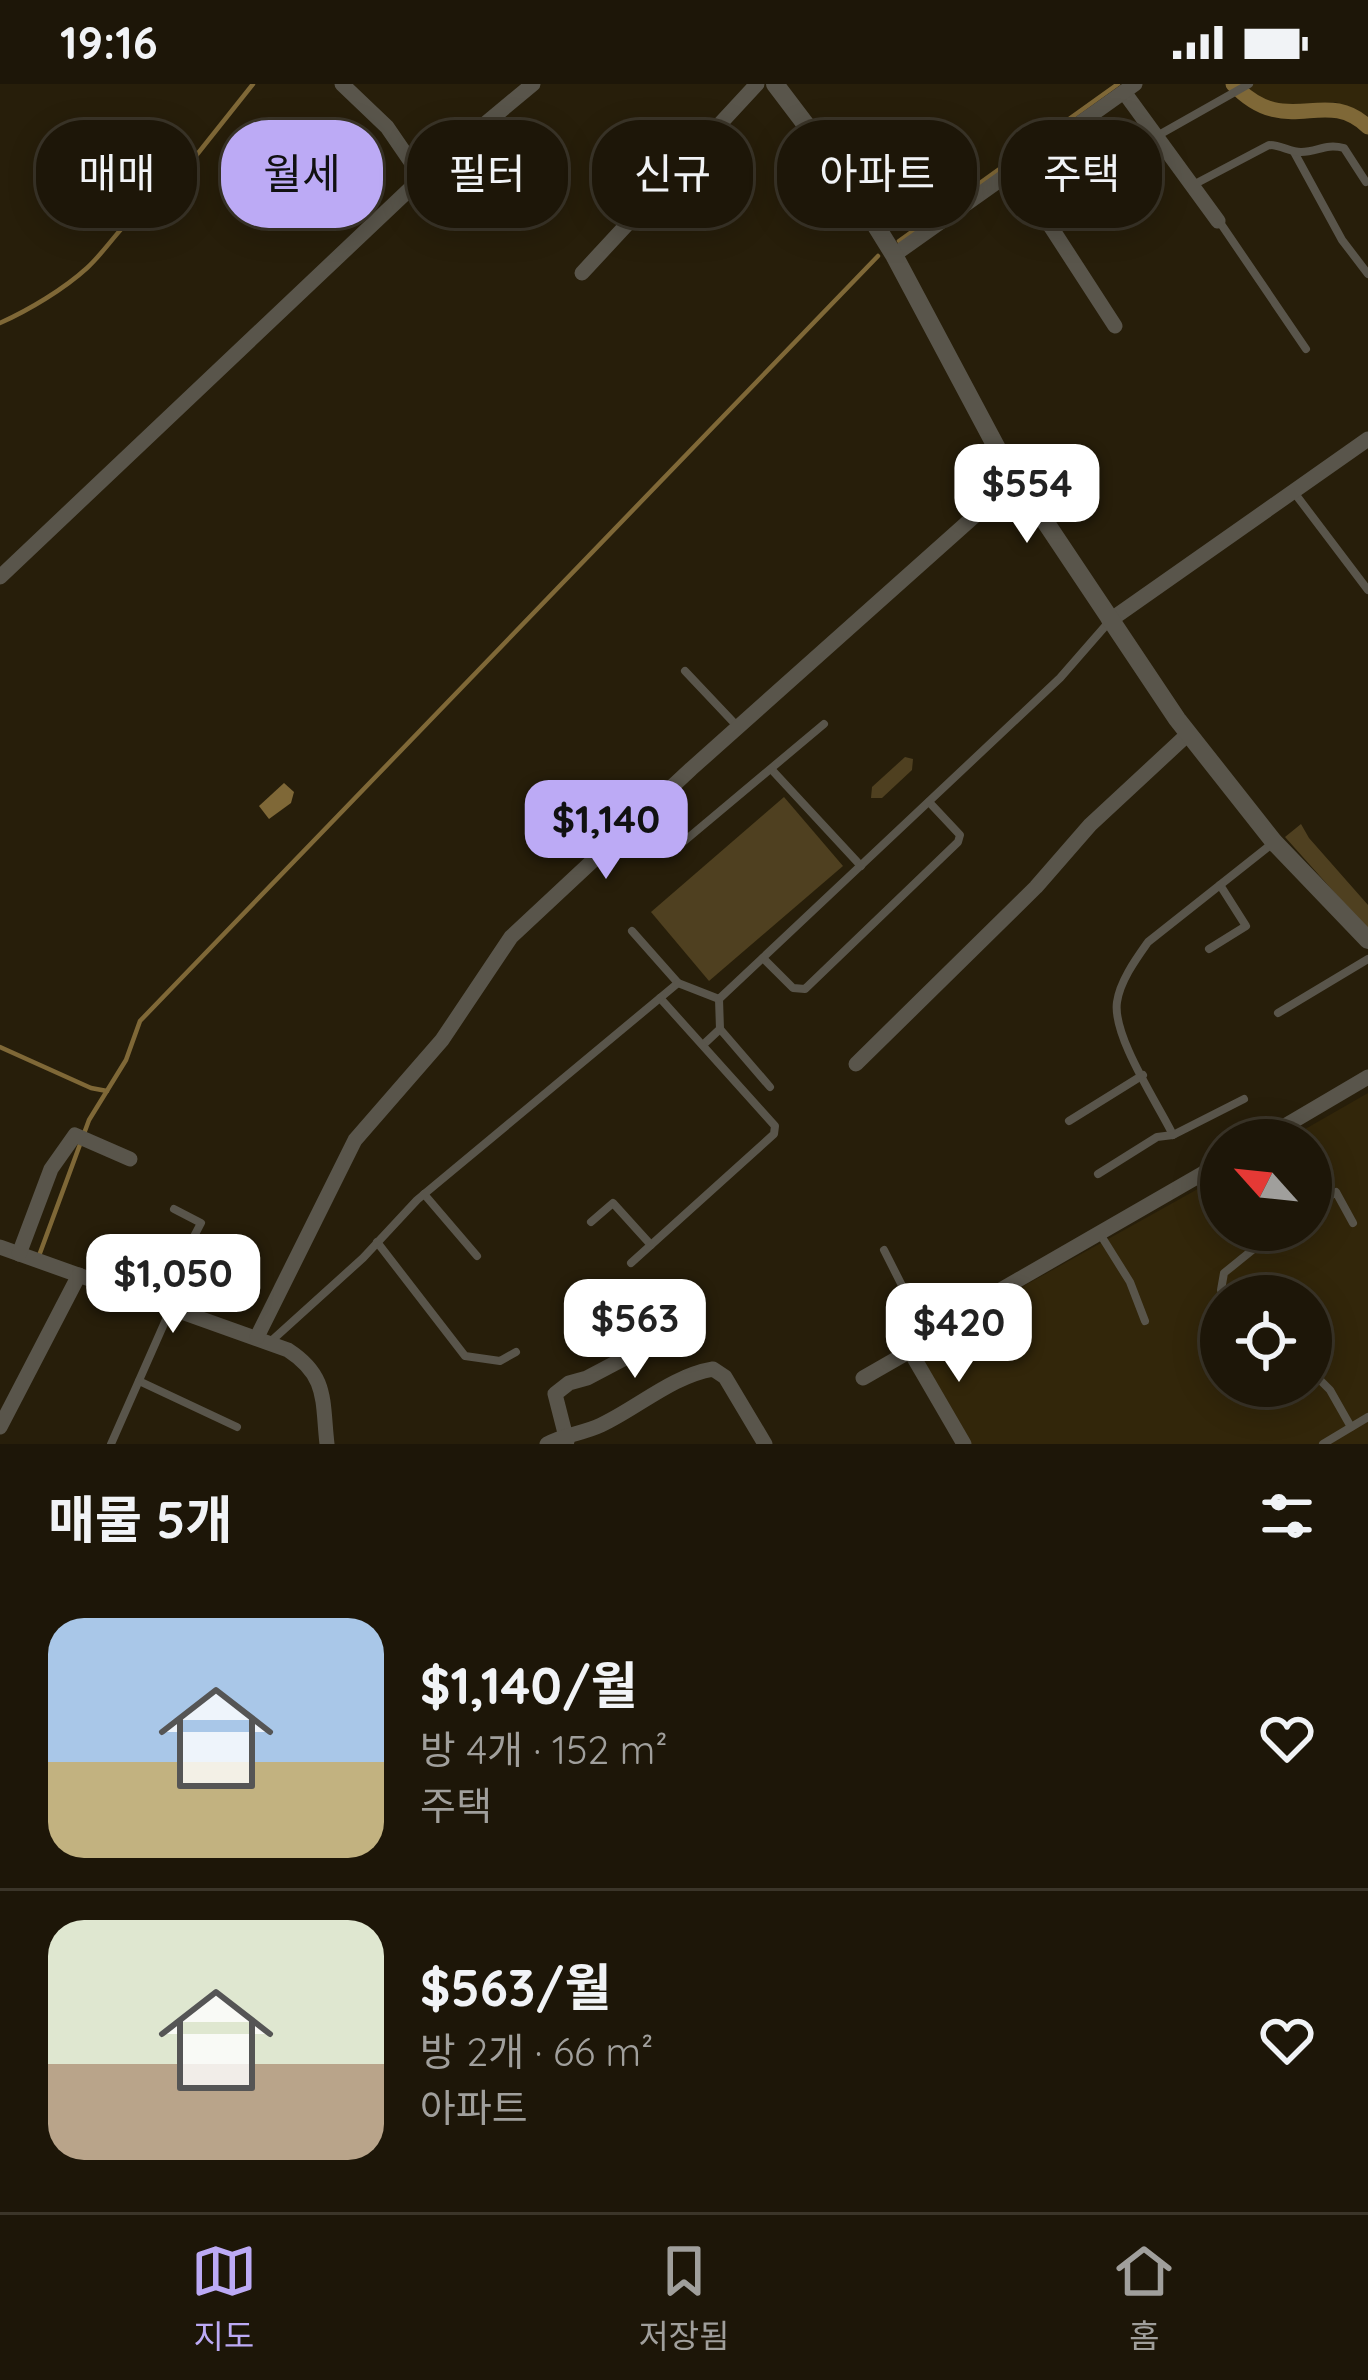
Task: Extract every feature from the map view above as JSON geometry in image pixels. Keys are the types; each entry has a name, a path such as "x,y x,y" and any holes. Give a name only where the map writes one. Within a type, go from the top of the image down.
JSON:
{"street":[{"path":"342,84 387,127 407,156"},
{"path":"490,120 533,84"},
{"path":"582,273 758,84"},
{"path":"775,84 847,179 1016,478 1109,622 1188,734 1274,842 1368,940"},
{"path":"1084,120 1129,88 1147,120"},
{"path":"1162,144 1218,221"},
{"path":"894,255 1001,179"},
{"path":"0,577 407,192"},
{"path":"1051,228 1114,326"},
{"path":"1109,622 1368,439"},
{"path":"263,1340 355,1140 442,1040 511,937 1016,478"},
{"path":"856,1064 1036,887 1090,825 1188,734"},
{"path":"1297,1119 1368,1077"},
{"path":"19,1254 63,1148 83,1136 130,1159"},
{"path":"862,1378 910,1351 926,1333 1200,1175"},
{"path":"0,1247 263,1340 308,1363 320,1379 327,1444"},
{"path":"0,1427 79,1275"},
{"path":"567,1439 555,1394 568,1383 587,1378 698,1320"},
{"path":"910,1351 964,1444"},
{"path":"547,1444 604,1424 691,1373 713,1369 725,1377 765,1444"}],"lane":[{"path":"1162,133 1248,85"},
{"path":"1192,186 1269,145 1303,152 1328,143 1343,148 1366,182"},
{"path":"1293,151 1342,240 1368,274"},
{"path":"1218,221 1306,349"},
{"path":"1293,491 1368,590"},
{"path":"770,1087 720,1029 719,999 1060,678 1109,622"},
{"path":"685,671 738,728"},
{"path":"667,825 682,843 824,724"},
{"path":"772,770 861,866"},
{"path":"764,958 793,988 805,989 958,842 960,835 929,802"},
{"path":"1173,1136 1120,1030 1117,1002 1148,942 1274,842"},
{"path":"1209,949 1246,926 1220,885"},
{"path":"632,931 678,983 719,999"},
{"path":"1277,1013 1368,959"},
{"path":"263,1340 377,1242 424,1194 678,983"},
{"path":"631,1263 774,1135 776,1126 660,998"},
{"path":"704,1044 720,1029"},
{"path":"1069,1121 1143,1076"},
{"path":"1098,1174 1157,1137 1173,1136 1244,1099"},
{"path":"1332,1195 1336,1192 1353,1222"},
{"path":"424,1194 477,1256"},
{"path":"591,1222 613,1203 651,1245"},
{"path":"111,1444 201,1223 174,1209"},
{"path":"1099,1233 1130,1282 1144,1321"},
{"path":"377,1242 465,1356 500,1361 516,1352"},
{"path":"884,1250 926,1333"},
{"path":"1224,1275 1252,1251"},
{"path":"139,1381 238,1427"},
{"path":"1332,1394 1351,1427"},
{"path":"1323,1444 1368,1417"}],"shaded area":[{"path":"1244,84 1368,84 1368,118 1336,102 1281,105 1260,101"},
{"path":"905,757 913,759 912,770 882,798 871,798 872,787"},
{"path":"284,783 294,792 291,803 269,819 259,806"},
{"path":"784,797 843,866 709,981 651,912"},
{"path":"1301,824 1368,905 1368,930 1285,837"},
{"path":"1368,1093 1368,1444 968,1444 919,1362 927,1340 1200,1188 1200,1251 1332,1251 1332,1119 1323,1119"}],"waterway":[{"path":"0,323 87,268 134,214 168,191 253,84"},
{"path":"899,241 1118,84"},
{"path":"1233,84 1271,109 1336,111 1368,127"},
{"path":"40,1253 89,1120 126,1060 140,1021 878,256"},
{"path":"0,1047 107,1091"}]}
